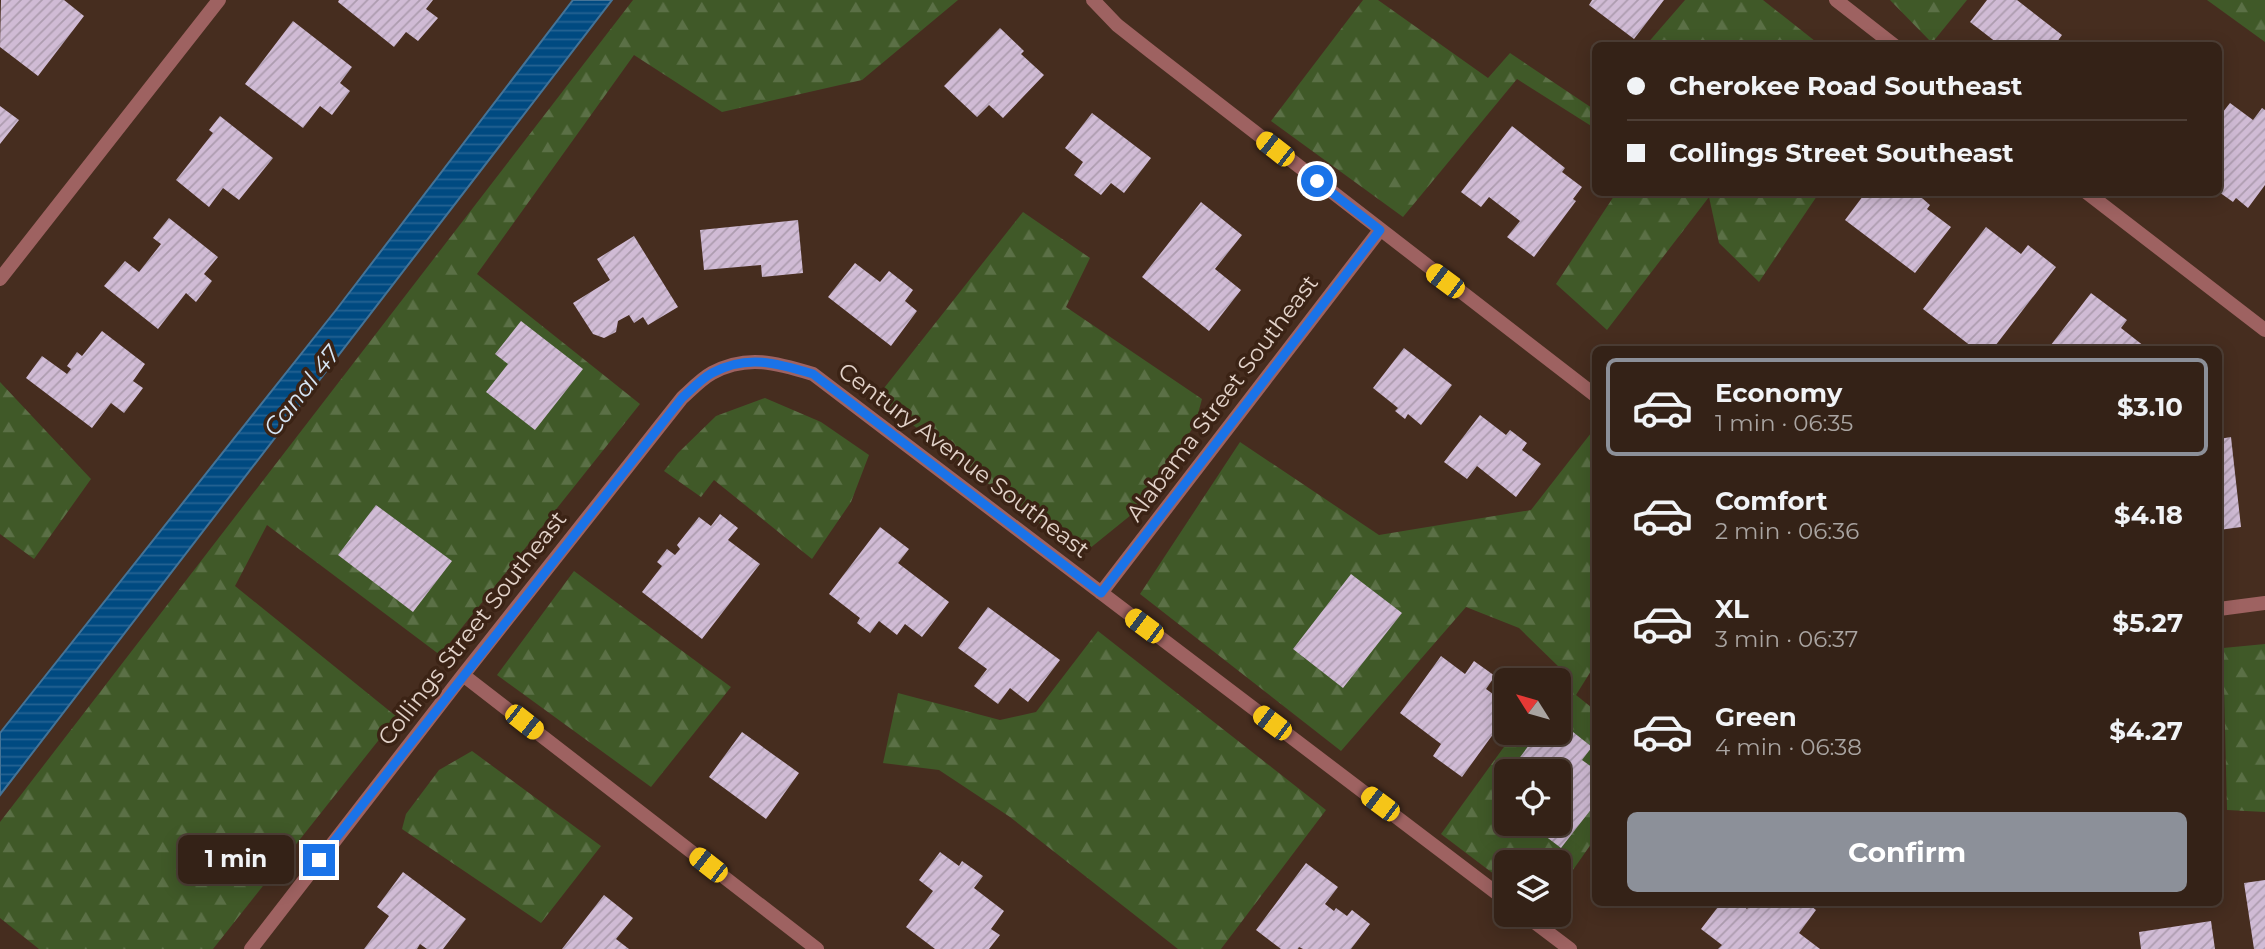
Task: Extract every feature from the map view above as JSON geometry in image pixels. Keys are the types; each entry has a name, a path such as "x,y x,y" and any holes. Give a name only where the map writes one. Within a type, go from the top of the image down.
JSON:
{"street":[{"path":"0,279 219,0"},
{"path":"1093,0 1117,25 1592,393"},
{"path":"1836,0 1890,42"},
{"path":"2091,196 2265,330"},
{"name":"Alabama Street Southeast","path":"1101,593 1380,230"},
{"name":"Century Avenue Southeast","path":"749,360 777,363 813,374 1494,891"},
{"name":"Collings Street Southeast","path":"251,949 682,398 711,373 749,360"},
{"path":"2222,609 2265,603"},
{"path":"463,675 817,949"},
{"path":"1541,927 1570,949"}],"green space":[{"path":"633,0 958,0 862,80 722,112 634,55 477,274 640,404 440,655 267,525 235,586 397,717 213,949 39,949 0,918 0,822"},
{"path":"1363,0 1378,0 1488,78 1510,53 1592,108 1592,126 1517,79 1403,217 1271,121"},
{"path":"1685,0 1763,0 1816,42 1649,42"},
{"path":"1890,0 1967,0 1931,42"},
{"path":"2207,0 2265,0 2265,42"},
{"path":"1614,196 1817,196 1759,282 1719,243 1709,197 1607,330 1556,284"},
{"path":"1023,212 1090,258 1066,307 1202,399 1195,425 1131,515 1089,549 1062,541 877,397"},
{"path":"0,382 91,479 34,559 0,534"},
{"path":"765,398 821,422 869,455 851,502 812,559 714,480 701,497 664,471 678,453 716,416"},
{"path":"1592,434 1592,669 1576,695 1592,708 1592,843 1571,873 1571,850 1494,850 1494,874 1441,834 1494,761 1494,836 1571,836 1571,759 1495,759 1505,746 1572,746 1572,668 1560,668 1519,628 1466,607 1341,751 1140,594 1240,442 1379,535 1531,510"},
{"path":"574,571 731,687 651,787 497,675"},
{"path":"1098,631 1326,810 1221,949 1178,949 1010,817 939,770 883,763 898,693 1000,720 1036,712"},
{"path":"2265,644 2265,812 2227,810 2223,648"},
{"path":"472,751 601,846 541,923 402,829 406,814 439,770"}],"water":[{"name":"Canal 47","path":"573,0 612,0 0,795 0,733 336,310"}],"building":[{"path":"1,0 64,0 84,16 38,76 0,47"},
{"path":"433,0 426,9 438,18 418,41 406,32 394,47 338,2"},
{"path":"1592,0 1664,0 1634,39 1589,5"},
{"path":"1987,0 2017,0 2062,35 2057,42 1996,42 1970,22"},
{"path":"293,21 352,67 340,83 350,91 332,115 320,106 303,128 245,84"},
{"path":"1000,28 1024,51 1021,54 1044,75 1003,118 989,105 977,117 944,86"},
{"path":"2230,103 2253,120 2262,108 2265,110 2265,185 2248,208 2236,198 2233,202 2222,194 2222,113"},
{"path":"0,106 19,120 0,144"},
{"path":"1092,113 1151,158 1124,193 1111,183 1101,195 1074,175 1083,162 1065,148"},
{"path":"220,116 273,158 239,200 223,188 209,207 176,180 213,133 209,130"},
{"path":"1512,126 1565,168 1562,172 1582,187 1573,199 1576,201 1534,257 1507,237 1520,221 1489,197 1481,207 1461,192"},
{"path":"1863,196 1920,196 1930,205 1927,209 1951,227 1915,273 1845,220"},
{"path":"1201,202 1242,235 1215,269 1241,290 1209,331 1142,277"},
{"path":"169,218 218,257 204,274 212,281 196,302 186,293 158,329 104,286 125,261 139,272 161,244 153,238"},
{"path":"798,220 803,273 762,277 761,265 704,270 700,230"},
{"path":"1986,227 2021,254 2028,245 2056,267 1995,346 1971,346 1923,309"},
{"path":"634,236 678,307 648,325 643,317 634,323 629,315 618,321 616,332 604,338 593,334 573,303 610,280 597,259"},
{"path":"855,263 880,282 889,271 913,290 905,301 917,311 891,346 828,297"},
{"path":"2091,293 2127,320 2121,328 2144,346 2050,346"},
{"path":"521,321 583,369 535,430 486,392 508,364 495,354"},
{"path":"102,331 145,364 133,381 143,388 124,413 111,403 92,428 26,378 42,356 67,374 71,369 67,366 77,352 82,356"},
{"path":"1404,348 1452,385 1421,425 1408,414 1405,419 1395,411 1398,408 1373,388"},
{"path":"1480,415 1506,435 1510,430 1527,443 1522,450 1541,464 1516,497 1477,466 1467,479 1444,462"},
{"path":"2231,437 2241,527 2222,530 2222,438"},
{"path":"376,505 452,561 413,612 338,555"},
{"path":"720,514 738,528 728,540 760,564 702,639 642,592 662,566 657,562 667,549 675,555 680,549 677,545 699,517 711,526"},
{"path":"880,527 909,549 898,563 949,602 922,637 905,624 897,635 879,621 870,633 857,623 860,618 829,594"},
{"path":"1351,574 1402,613 1343,688 1293,649"},
{"path":"988,607 1060,660 1028,702 1010,688 998,704 974,686 987,669 958,648"},
{"path":"1441,656 1465,674 1474,661 1494,675 1486,689 1494,695 1494,733 1462,777 1433,756 1441,744 1400,713"},
{"path":"742,732 799,773 766,819 709,777"},
{"path":"1573,732 1592,747 1582,760 1592,767 1592,808 1571,835 1571,759 1519,759 1528,746 1572,746"},
{"path":"1545,836 1570,836 1561,848"},
{"path":"940,852 959,866 962,861 983,876 974,888 1004,911 991,929 1000,935 989,949 935,949 906,927 933,891 919,880"},
{"path":"1306,863 1338,887 1325,904 1347,916 1352,910 1370,924 1351,949 1281,949 1256,930"},
{"path":"403,872 466,919 443,949 427,949 420,944 417,949 364,949 389,916 377,907"},
{"path":"2265,880 2265,949 2254,949 2244,883"},
{"path":"604,895 633,918 616,939 629,949 562,949"},
{"path":"1719,906 1744,906 1747,909 1750,906 1811,906 1816,910 1799,933 1820,949 1718,949 1722,945 1701,929"},
{"path":"2211,921 2215,949 2141,949 2139,932"}],"route":[{"path":"319,860 682,398 711,373 749,360 777,363 813,374 1101,593 1380,230 1317,181"}]}
